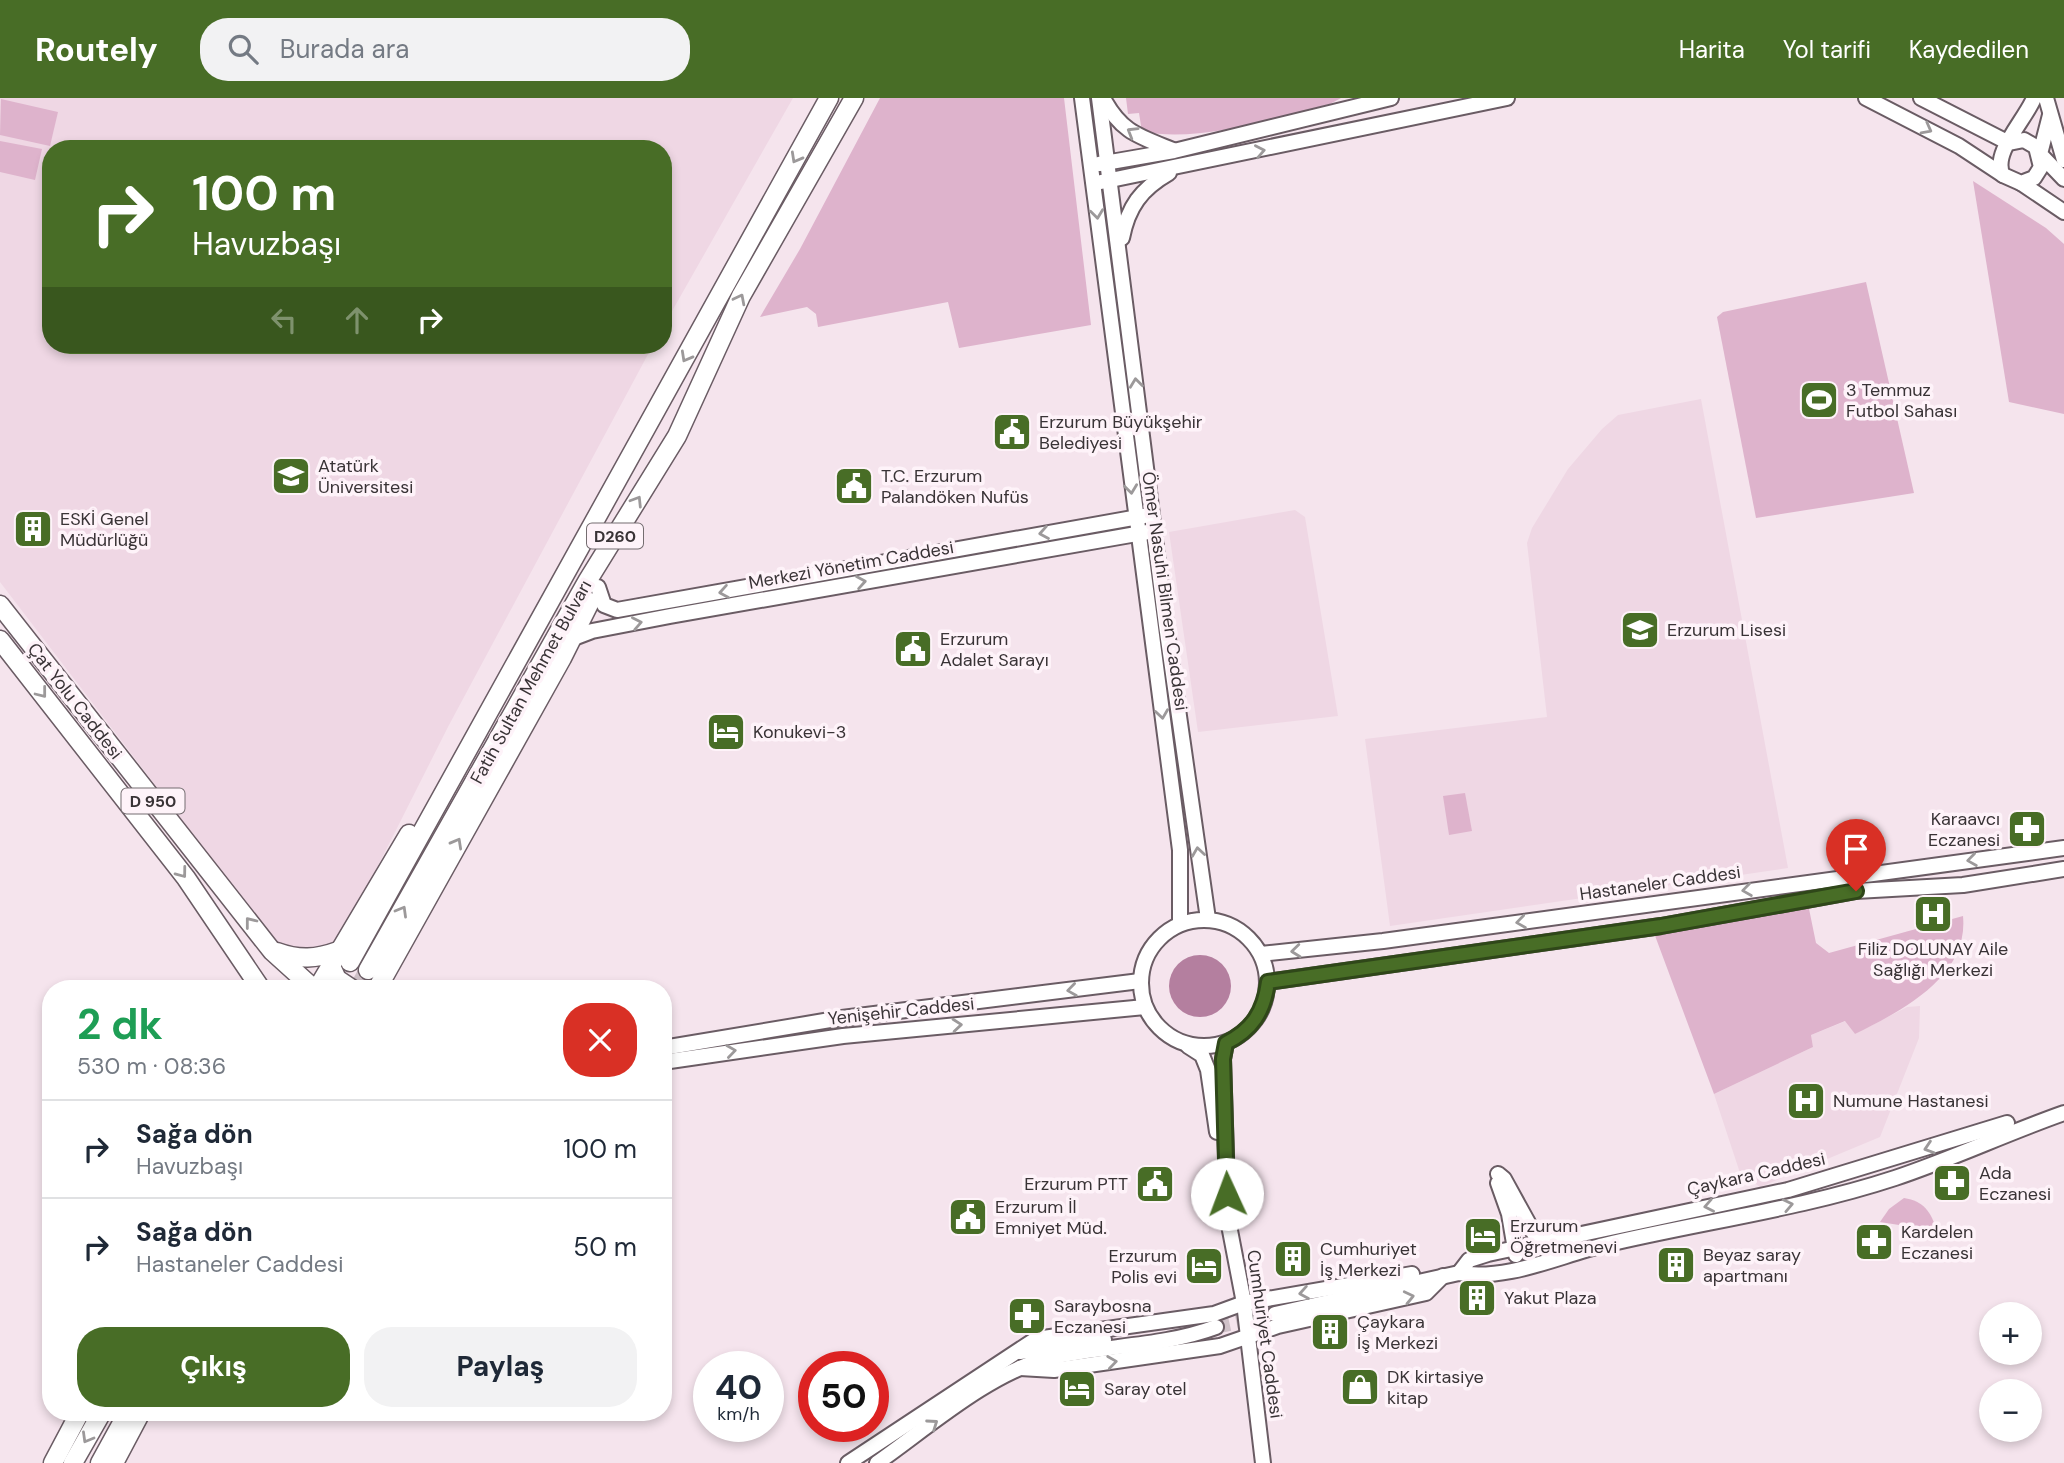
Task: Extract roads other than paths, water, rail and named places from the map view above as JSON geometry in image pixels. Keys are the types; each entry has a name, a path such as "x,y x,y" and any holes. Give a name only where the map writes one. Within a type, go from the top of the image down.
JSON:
{"highway":[{"name":"Fatih Sultan Mehmet Bulvarı","path":"322,980 339,959 591,532 829,98"},
{"name":"Fatih Sultan Mehmet Bulvarı","path":"368,970 613,539 677,436 741,296 854,98"},
{"path":"381,980 571,639 598,587 613,539"},
{"name":"Çat Yolu Caddesi","path":"0,605 272,951 305,980"},
{"name":"Çat Yolu Caddesi","path":"0,640 186,878 253,980"},
{"path":"272,951 294,958 339,959 338,980"},
{"path":"53,1463 75,1421"},
{"path":"73,1463 97,1421"},
{"path":"100,1463 123,1421"},
{"path":"114,1463 136,1421"}],"main road":[{"name":"Ömer Nasuhi Bilmen Caddesi","path":"1082,98 1180,850 1180,924"},
{"name":"Ömer Nasuhi Bilmen Caddesi","path":"1101,98 1155,531 1208,919"},
{"path":"1101,98 1114,118 1131,133 1174,151"},
{"path":"1090,165 1174,151 1391,98"},
{"path":"1093,184 1507,98"},
{"path":"1866,98 1959,146 2064,212"},
{"path":"1921,98 2009,143"},
{"path":"2003,174 2000,154 2034,98"},
{"path":"2046,98 2064,160"},
{"path":"2021,183 2038,173 2050,114"},
{"path":"2009,143 2016,140 2031,142 2064,179"},
{"path":"1120,251 1126,216 1135,200 1151,184 1193,164"},
{"path":"1135,517 1153,514"},
{"name":"Merkezi Yönetim Caddesi","path":"598,587 604,606 617,610 1135,517"},
{"name":"Merkezi Yönetim Caddesi","path":"571,639 592,631 670,616 1155,531"},
{"name":"Hastaneler Caddesi","path":"1261,954 1382,942 2064,848"},
{"path":"1268,982 1661,926 1856,891 1963,885 2064,869"},
{"path":"1187,1045 1206,1047 1226,1043 1240,1036 1256,1019 1266,998 1268,982 1261,954 1239,930 1208,919 1180,924 1164,933 1152,946 1143,963 1140,981 1145,1007 1161,1031 1202,1055 1208,1070 1228,1220"},
{"name":"Yenişehir Caddesi","path":"672,1046 842,1018 1140,981"},
{"name":"Yenişehir Caddesi","path":"672,1061 843,1036 1145,1007"},
{"name":"Cumhuriyet Caddesi","path":"1226,1043 1223,1059 1228,1220 1244,1303 1263,1463"},
{"name":"Çaykara Caddesi","path":"1459,1273 1469,1260 1539,1241 1553,1241 1788,1190 2063,1107"},
{"name":"Çaykara Caddesi","path":"1020,1368 1054,1370 1220,1346 1248,1338 1275,1321 1444,1276 1520,1268 1671,1229 1841,1194 1897,1177 2063,1107"},
{"path":"1520,1268 1498,1174 1504,1179 1539,1241 1546,1261"},
{"path":"848,1463 1036,1339 1214,1314 1244,1303 1417,1273 1444,1276"},
{"path":"1266,1299 1267,1320 1275,1321"},
{"path":"1214,1314 1220,1319 1223,1335 1220,1346"},
{"path":"877,1463 971,1397 1020,1368 1049,1358 1186,1338 1216,1327 1186,1328 1015,1352"}],"tunnel":[{"path":"363,980 368,970"},
{"path":"1216,1327 1275,1314"}],"place":[{"name":"3 Temmuz Futbol Sahası","path":"1819,400"},
{"name":"Erzurum Büyükşehir Belediyesi","path":"1012,432"},
{"name":"Atatürk Üniversitesi","path":"291,476"},
{"name":"T.C. Erzurum Palandöken Nufüs","path":"854,486"},
{"name":"ESKİ Genel Müdürlüğü","path":"33,529"},
{"name":"Erzurum Lisesi","path":"1640,630"},
{"name":"Erzurum Adalet Sarayı","path":"913,649"},
{"name":"Konukevi-3","path":"726,732"},
{"name":"Karaavcı Eczanesi","path":"2027,829"},
{"name":"Filiz DOLUNAY Aile Sağlığı Merkezi","path":"1933,914"},
{"name":"Numune Hastanesi","path":"1806,1101"},
{"name":"Ada Eczanesi","path":"1952,1183"},
{"name":"Erzurum PTT","path":"1155,1184"},
{"name":"Erzurum İl Emniyet Müd.","path":"968,1217"},
{"name":"Erzurum Öğretmenevi","path":"1483,1236"},
{"name":"Kardelen Eczanesi","path":"1874,1242"},
{"name":"Cumhuriyet İş Merkezi","path":"1293,1259"},
{"name":"Beyaz saray apartmanı","path":"1676,1265"},
{"name":"Erzurum Polis evi","path":"1204,1266"},
{"name":"Yakut Plaza","path":"1477,1298"},
{"name":"Saraybosna Eczanesi","path":"1027,1316"},
{"name":"Çaykara İş Merkezi","path":"1330,1332"},
{"name":"DK kirtasiye kitap","path":"1360,1387"},
{"name":"Saray otel","path":"1077,1389"}]}
